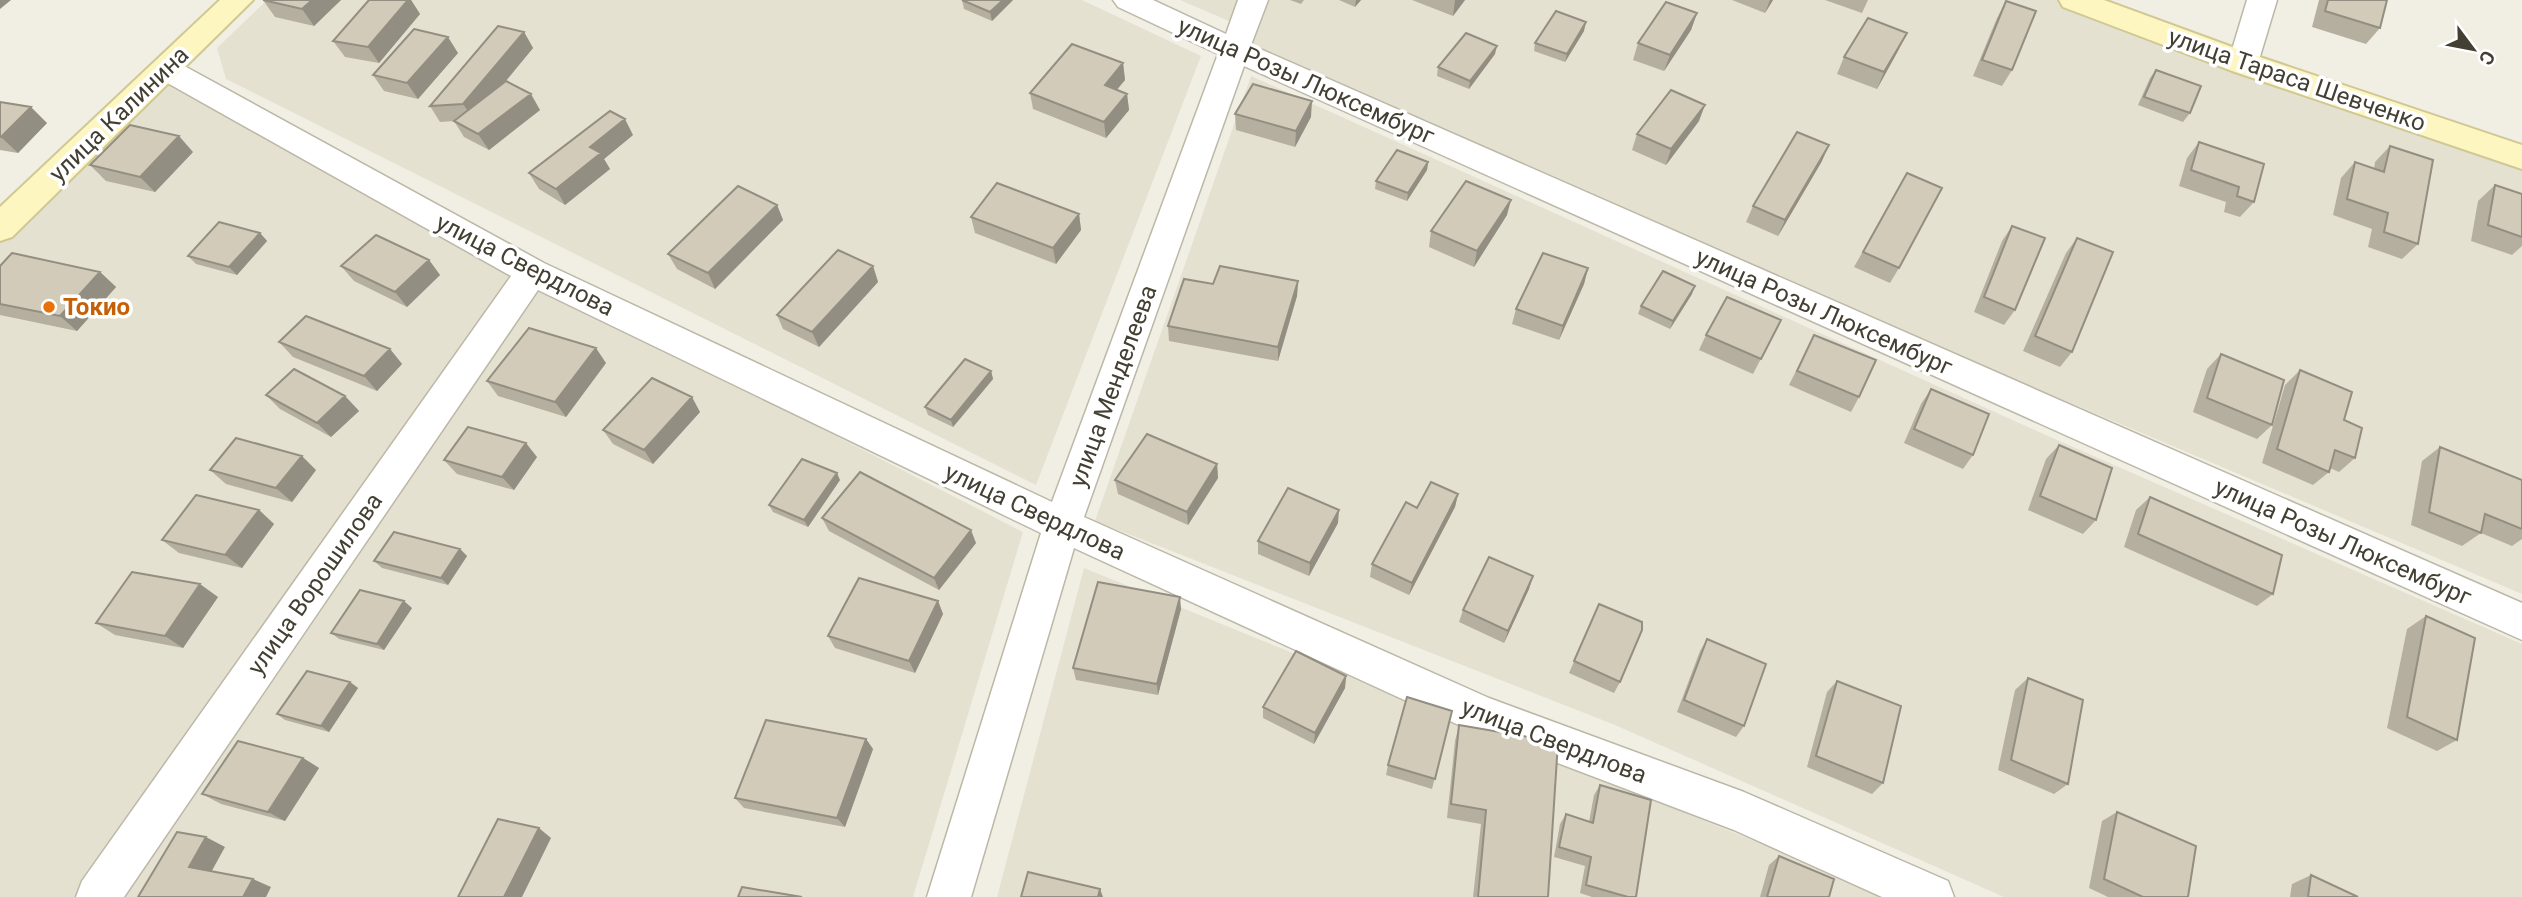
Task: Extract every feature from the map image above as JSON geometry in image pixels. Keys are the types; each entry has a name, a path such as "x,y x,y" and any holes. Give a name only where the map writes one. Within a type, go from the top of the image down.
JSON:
{"street":[{"name":"улица Калинина","path":"0,229 238,0"},
{"name":"улица Розы Люксембург","path":"1128,0 2522,622"},
{"name":"улица Менделеева","path":"949,897 1062,526 1253,0"},
{"name":"улица Тараса Шевченко","path":"2074,0 2243,63 2522,157"},
{"path":"2243,63 2262,0"},
{"name":"улица Свердлова","path":"166,69 532,272 1062,526 1478,713 1744,813 1932,897"},
{"name":"улица Ворошилова","path":"98,897 532,272"}],"shaded area":[{"path":"267,0 1082,0 1201,56 1036,485 226,79 217,48"},
{"path":"1180,0 1240,0 1231,22"},
{"path":"1256,0 2066,0 2522,163 2522,594 1237,50"},
{"path":"1251,76 2039,432 2522,644 2522,897 2004,897 1615,725 1095,521"},
{"path":"165,79 523,275 87,897 0,897 0,237"},
{"path":"536,282 1023,532 913,897 115,897"},
{"path":"1084,568 1892,897 997,897"}],"building":[{"path":"263,0 312,0 302,9"},
{"path":"369,0 408,0 368,47 333,41"},
{"path":"962,0 1003,0 990,12"},
{"path":"2328,0 2387,0 2380,28 2325,11"},
{"path":"2006,1 2036,11 2012,70 1982,60"},
{"path":"1666,2 1697,13 1670,55 1638,43"},
{"path":"1556,11 1586,22 1567,54 1535,43"},
{"path":"1868,18 1907,33 1884,72 1844,57"},
{"path":"498,26 524,32 463,104 430,106"},
{"path":"414,29 448,37 407,83 373,75"},
{"path":"1466,33 1497,46 1470,81 1438,67"},
{"path":"1072,44 1123,63 1105,85 1127,94 1104,122 1030,93"},
{"path":"2156,70 2201,86 2190,113 2144,97"},
{"path":"506,81 531,94 478,134 454,121"},
{"path":"1253,84 1312,101 1296,131 1235,114"},
{"path":"1671,90 1705,105 1671,149 1637,134"},
{"path":"0,102 31,107 1,137 0,137"},
{"path":"610,111 625,119 590,147 601,153 556,189 529,173"},
{"path":"130,125 179,136 140,177 90,165"},
{"path":"1797,132 1829,145 1785,220 1753,206"},
{"path":"2199,142 2264,164 2254,202 2237,196 2239,187 2191,170"},
{"path":"2390,146 2433,160 2418,244 2384,232 2388,213 2347,199 2355,162 2384,172"},
{"path":"1397,150 1428,162 1408,193 1376,181"},
{"path":"1907,173 1942,188 1899,268 1863,252"},
{"path":"1466,181 1511,200 1477,251 1431,231"},
{"path":"997,183 1079,214 1053,248 971,217"},
{"path":"2495,185 2522,194 2522,237 2488,225"},
{"path":"738,186 777,205 708,273 668,254"},
{"path":"219,222 260,233 229,267 188,256"},
{"path":"2012,226 2045,238 2015,310 1984,297"},
{"path":"376,235 429,260 395,292 341,266"},
{"path":"2077,238 2113,252 2072,352 2035,336"},
{"path":"838,250 873,266 812,332 777,315"},
{"path":"12,253 100,272 60,316 0,304 0,266"},
{"path":"1543,253 1588,268 1563,326 1516,309"},
{"path":"1220,266 1298,281 1278,347 1168,326 1184,279 1213,284"},
{"path":"1663,271 1695,286 1673,321 1641,306"},
{"path":"1727,297 1781,320 1761,359 1706,335"},
{"path":"306,316 390,349 364,376 279,342"},
{"path":"529,328 596,348 555,402 487,381"},
{"path":"1814,335 1876,360 1859,397 1797,371"},
{"path":"2221,354 2284,380 2272,425 2207,398"},
{"path":"965,359 991,371 951,420 925,407"},
{"path":"294,369 345,396 317,423 266,395"},
{"path":"2300,370 2352,392 2344,420 2362,428 2355,458 2335,450 2329,472 2277,449"},
{"path":"652,378 692,397 644,450 603,430"},
{"path":"1931,389 1989,414 1973,455 1914,429"},
{"path":"468,427 526,443 502,477 444,460"},
{"path":"1147,434 1217,464 1187,512 1115,480"},
{"path":"236,438 302,456 276,488 210,470"},
{"path":"2059,445 2112,468 2096,520 2040,496"},
{"path":"2440,447 2522,480 2522,529 2485,514 2481,533 2429,512"},
{"path":"802,459 837,473 804,520 769,505"},
{"path":"860,472 971,530 934,578 822,518"},
{"path":"1431,482 1458,494 1412,583 1372,564 1406,502 1417,508"},
{"path":"1288,488 1339,510 1310,563 1258,541"},
{"path":"196,495 259,510 225,555 162,540"},
{"path":"2150,497 2282,555 2273,594 2138,534"},
{"path":"394,532 460,549 441,578 374,561"},
{"path":"1489,557 1533,576 1508,631 1463,610"},
{"path":"132,572 200,584 165,636 96,623"},
{"path":"859,578 938,601 909,661 828,636"},
{"path":"1098,582 1180,597 1157,684 1073,668"},
{"path":"360,590 404,601 377,644 331,633"},
{"path":"1599,604 1642,622 1642,630 1620,682 1574,661"},
{"path":"2426,616 2475,638 2457,740 2407,717"},
{"path":"1707,639 1766,664 1744,726 1684,700"},
{"path":"1296,651 1346,676 1315,733 1263,707"},
{"path":"307,671 350,682 321,726 277,714"},
{"path":"2028,678 2083,700 2068,784 2011,760"},
{"path":"1837,681 1901,706 1883,783 1816,756"},
{"path":"1407,697 1452,711 1435,779 1388,765"},
{"path":"766,720 866,739 837,818 735,798"},
{"path":"1459,725 1558,742 1548,897 1478,897 1486,810 1451,804"},
{"path":"238,741 303,758 268,812 202,794"},
{"path":"1600,785 1651,800 1636,897 1586,885 1591,857 1559,847 1566,814 1593,823"},
{"path":"2117,812 2196,846 2188,897 2143,897 2104,879"},
{"path":"498,819 539,828 504,897 458,897"},
{"path":"177,832 206,837 189,867 253,879 243,897 138,897"},
{"path":"1779,856 1834,879 1829,897 1767,897"},
{"path":"1028,872 1100,889 1098,897 1021,897"},
{"path":"2311,875 2358,897 2308,897"},
{"path":"742,887 802,897 738,897"}],"place":[{"name":"Токио","path":"49,307"}]}
